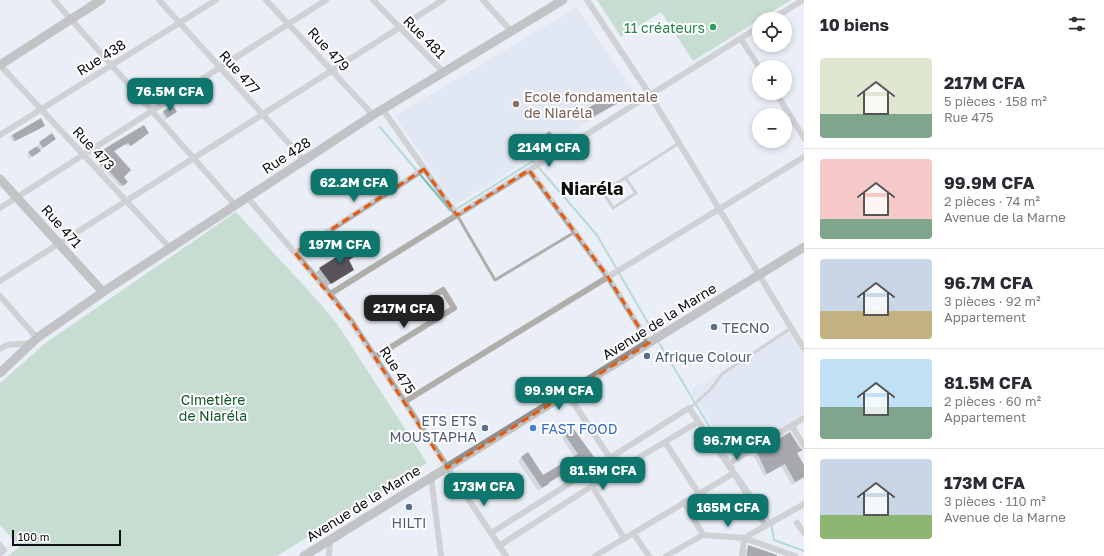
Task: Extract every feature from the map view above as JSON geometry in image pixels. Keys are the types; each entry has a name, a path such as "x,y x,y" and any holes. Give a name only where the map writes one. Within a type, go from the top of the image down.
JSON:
{"street":[{"path":"0,65 101,0"},
{"name":"Rue 477","path":"159,0 304,160"},
{"name":"Rue 438","path":"0,135 216,0"},
{"name":"Rue 479","path":"266,0 374,115"},
{"path":"0,208 326,0"},
{"name":"Rue 481","path":"373,0 444,73"},
{"path":"0,281 443,0"},
{"path":"483,0 511,31"},
{"name":"Rue 428","path":"0,373 34,340 103,292 374,115 563,0"},
{"path":"587,0 650,95 804,349"},
{"path":"783,12 803,0"},
{"path":"57,1 111,65 235,205"},
{"path":"330,294 752,32"},
{"path":"741,39 754,60"},
{"name":"Rue 473","path":"0,65 170,248"},
{"path":"780,100 804,138"},
{"path":"383,110 456,216"},
{"path":"404,402 804,157"},
{"path":"294,253 424,169"},
{"path":"529,170 608,277 649,343"},
{"name":"Rue 471","path":"0,179 103,292"},
{"name":"Rue 475","path":"247,197 330,294 351,321 506,556"},
{"name":"Avenue de la Marne","path":"304,556 804,248"},
{"path":"375,357 454,308 443,290 421,304 432,321"},
{"path":"0,296 34,340 7,344 0,348"},
{"path":"567,393 610,458"},
{"path":"491,533 689,408 734,473 766,526"},
{"path":"728,464 804,418"},
{"path":"499,546 592,486 698,422"},
{"path":"792,426 804,446"},
{"path":"665,442 699,494"},
{"path":"595,556 734,473"},
{"path":"431,477 440,556"},
{"path":"592,486 624,538"},
{"path":"684,502 702,535"},
{"path":"744,538 804,504"},
{"path":"797,523 804,533"},
{"path":"633,533 650,556"},
{"path":"666,556 702,535 744,538 796,556"},
{"path":"742,556 744,538"},
{"path":"328,556 330,540"}],"lane":[{"path":"626,177 636,194 613,208 602,192 679,143"},
{"path":"456,216 495,280 575,232"},
{"path":"689,408 711,389 722,374 791,328"}],"highlighted area":[{"path":"424,169 457,215 529,170 608,277 649,343 447,468 351,321 295,253"}],"shaded area":[{"name":"Ecole fondamentale de Niaréla","path":"577,7 635,93 455,205 395,116"},
{"path":"790,330 804,354 804,415 731,458 690,390"}],"green space":[{"path":"597,0 791,0 772,12 752,12 752,24 693,61 661,12 621,37"},
{"name":"Cimetière de Niaréla","path":"236,212 338,325 427,463 277,556 8,556 20,547 0,525 0,383 47,342"}],"building":[{"path":"613,94 618,103 591,118 586,109"},
{"path":"173,105 177,112 167,118 163,111"},
{"path":"41,118 45,126 15,141 12,135"},
{"path":"144,125 149,133 131,146 128,143 114,151 131,170 124,177 128,182 123,186 108,170 105,171 94,155"},
{"path":"550,131 556,141 527,159 521,149"},
{"path":"52,133 56,139 43,148 39,142"},
{"path":"37,146 41,151 32,157 28,152"},
{"path":"355,245 360,253 349,260 354,270 331,284 319,268"},
{"path":"573,428 594,457 585,463 583,462 542,488 521,457 528,452 543,475 578,454 564,434"},
{"path":"790,432 800,448 803,450 797,453 804,465 804,477 795,482 785,464 767,474 757,452"},
{"path":"748,545 777,555 777,556 747,556"}],"waterway":[{"path":"380,127 450,210"},
{"path":"455,210 533,161 597,235 655,335"},
{"path":"658,341 734,468"},
{"path":"737,473 771,523 774,540 804,551"}],"place":[{"name":"11 créateurs","path":"713,27"},
{"name":"Ecole fondamentale de Niaréla","path":"516,104"},
{"name":"TECNO","path":"714,327"},
{"name":"Afrique Colour","path":"647,356"},
{"name":"ETS ETS MOUSTAPHA","path":"485,428"},
{"name":"FAST FOOD","path":"533,428"},
{"name":"HILTI","path":"409,507"}],"district":[{"name":"Niaréla","path":"592,188"}]}
